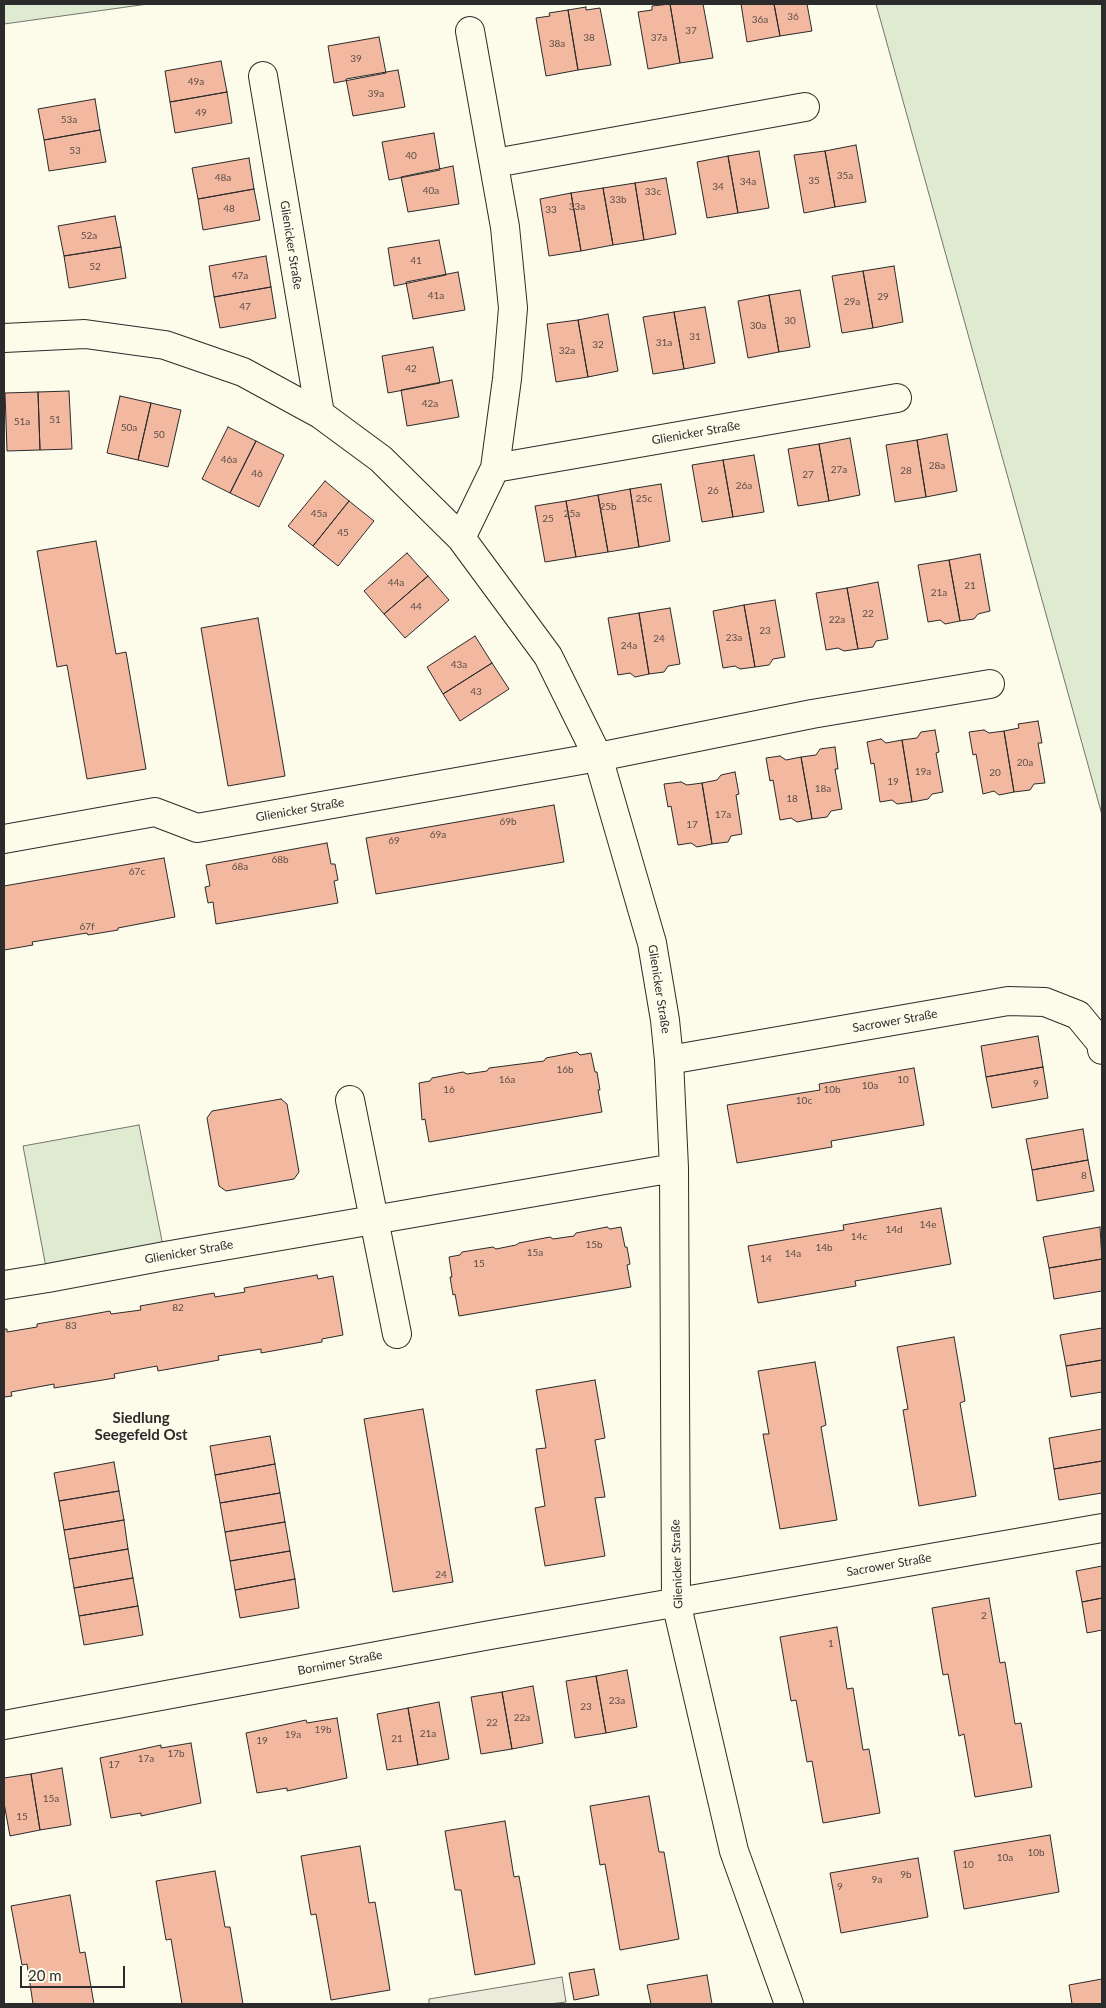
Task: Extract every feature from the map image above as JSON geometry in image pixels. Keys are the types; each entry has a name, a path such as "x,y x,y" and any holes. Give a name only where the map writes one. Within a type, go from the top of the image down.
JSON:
{"street":[{"path":"461,538 495,468 507,379 513,308 505,227 470,31"},
{"name":"Glienicker Straße","path":"263,76 320,414"},
{"path":"495,163 805,107"},
{"name":"Glienicker Straße","path":"4,338 85,334 165,346 243,372 320,414 381,459 461,538 548,656 598,757 652,943 665,1020 669,1060 674,1168 676,1602 734,1851 789,2004"},
{"name":"Glienicker Straße","path":"495,468 897,398"},
{"name":"Glienicker Straße","path":"4,839 154,812 197,828 598,757 812,714 990,684"},
{"name":"Sacrower Straße","path":"669,1060 1008,1001 1044,1002 1078,1015 1100,1043 1102,1050"},
{"path":"350,1100 397,1334"},
{"name":"Glienicker Straße","path":"4,1285 674,1168"},
{"name":"Sacrower Straße","path":"676,1602 1102,1528"},
{"name":"Bornimer Straße","path":"4,1725 676,1602"}],"green space":[{"path":"4,4 148,4 4,24"},
{"path":"876,4 1102,4 1102,815 1032,564"},
{"path":"139,1125 165,1256 48,1278 23,1146"}],"shaded area":[{"path":"562,1977 566,2002 549,2004 429,2004 429,1999"}],"building":[{"path":"670,4 680,63 648,69 638,12 652,10 652,6"},
{"path":"670,4 703,4 713,58 680,63"},
{"path":"741,4 774,4 780,36 747,42"},
{"path":"774,4 807,4 812,31 780,36"},
{"path":"586,7 586,10 600,8 611,65 578,70 568,10"},
{"path":"568,10 578,70 546,76 536,18 550,16 549,13"},
{"path":"379,37 386,73 334,83 328,46"},
{"path":"221,61 227,92 170,102 165,71"},
{"path":"398,70 405,107 353,116 346,79"},
{"path":"227,92 232,123 175,133 170,102"},
{"path":"95,99 100,130 44,140 38,109"},
{"path":"100,130 106,162 49,171 44,140"},
{"path":"434,133 440,170 389,180 382,142"},
{"path":"856,145 866,202 835,207 825,151"},
{"path":"759,151 769,208 738,213 728,156"},
{"path":"825,151 835,207 804,213 794,155"},
{"path":"728,156 738,213 707,218 697,162"},
{"path":"249,158 254,189 198,199 192,168"},
{"path":"453,166 459,204 408,212 401,177"},
{"path":"666,178 676,234 644,240 635,183"},
{"path":"635,183 644,240 613,245 603,188"},
{"path":"603,188 613,245 581,251 571,193"},
{"path":"254,189 260,220 203,230 198,199"},
{"path":"571,193 581,251 549,256 540,199"},
{"path":"115,216 121,247 64,256 58,226"},
{"path":"439,240 446,275 394,286 388,248"},
{"path":"121,247 126,278 69,288 64,256"},
{"path":"266,256 271,287 214,297 209,266"},
{"path":"894,266 903,322 873,328 863,271"},
{"path":"863,271 873,328 842,333 832,276"},
{"path":"458,272 465,310 413,319 406,282"},
{"path":"271,287 276,318 220,328 214,297"},
{"path":"800,290 810,347 779,352 769,295"},
{"path":"769,295 779,352 748,358 738,301"},
{"path":"705,307 715,363 684,369 674,312"},
{"path":"674,312 684,369 653,374 643,317"},
{"path":"608,314 618,371 588,377 578,320"},
{"path":"578,320 588,377 556,382 547,324"},
{"path":"433,347 440,383 388,393 382,356"},
{"path":"452,380 459,417 407,426 401,390"},
{"path":"69,391 72,449 40,450 38,392"},
{"path":"38,392 40,450 7,451 5,393"},
{"path":"120,396 151,403 138,460 107,453"},
{"path":"151,403 181,410 168,467 138,460"},
{"path":"228,427 256,441 230,493 202,479"},
{"path":"947,434 957,491 926,497 917,440"},
{"path":"850,438 860,495 829,501 819,444"},
{"path":"917,440 926,497 895,502 886,445"},
{"path":"256,441 284,455 259,507 230,493"},
{"path":"819,444 829,501 798,506 788,449"},
{"path":"754,455 764,512 733,517 723,460"},
{"path":"723,460 733,517 702,522 692,465"},
{"path":"325,481 349,501 313,546 288,526"},
{"path":"661,484 670,541 639,547 630,489"},
{"path":"630,489 639,547 608,552 598,495"},
{"path":"598,495 608,552 576,557 566,501"},
{"path":"349,501 374,521 338,566 313,546"},
{"path":"566,501 576,557 545,562 535,506"},
{"path":"96,541 116,654 126,652 146,769 87,779 67,665 57,667 37,551"},
{"path":"407,553 428,576 384,614 364,591"},
{"path":"980,554 990,611 978,614 974,619 960,621 949,560"},
{"path":"949,560 960,621 945,624 940,620 928,622 918,565"},
{"path":"428,576 449,600 405,638 384,614"},
{"path":"878,582 888,639 876,641 873,647 858,649 847,588"},
{"path":"847,588 858,649 844,651 838,648 826,650 816,593"},
{"path":"775,600 785,657 773,659 769,665 755,667 744,605"},
{"path":"744,605 755,667 740,669 735,666 723,668 713,611"},
{"path":"670,608 680,664 668,666 664,672 649,674 639,613"},
{"path":"639,613 649,674 635,677 630,673 618,675 608,618"},
{"path":"258,618 285,776 228,786 201,628"},
{"path":"475,636 492,663 443,694 427,667"},
{"path":"492,663 509,689 460,721 443,694"},
{"path":"1038,721 1042,743 1038,743 1045,783 1034,784 1030,790 1014,792 1004,731 1019,728 1018,724"},
{"path":"935,730 939,752 936,753 943,792 932,794 928,799 912,802 902,740 917,738 921,732"},
{"path":"984,730 989,733 1004,731 1014,792 999,795 994,791 983,794 976,754 973,755 969,732"},
{"path":"881,739 886,743 902,740 912,802 897,804 892,800 880,802 874,763 871,764 867,742"},
{"path":"835,747 838,769 835,769 842,809 831,811 827,817 812,819 801,757 816,755 820,749"},
{"path":"780,756 786,760 801,757 812,819 797,822 791,818 780,820 773,780 770,781 766,758"},
{"path":"735,772 739,794 736,795 742,834 731,836 728,842 712,844 702,783 717,780 721,775"},
{"path":"681,782 687,785 702,783 712,844 697,847 691,843 678,845 671,806 668,807 664,784"},
{"path":"554,805 564,862 376,894 366,838"},
{"path":"327,843 331,864 335,864 338,880 334,881 338,903 216,924 213,902 208,903 205,887 210,886 206,865"},
{"path":"164,858 175,917 118,928 118,930 32,942 33,945 4,950 4,886"},
{"path":"1038,1036 1043,1067 986,1077 981,1046"},
{"path":"577,1052 580,1055 591,1053 595,1072 597,1072 602,1112 429,1142 425,1119 422,1120 419,1083 430,1081 432,1078 463,1072 467,1074 487,1071 489,1068 544,1061 546,1058"},
{"path":"1043,1067 1048,1098 992,1108 986,1077"},
{"path":"914,1068 924,1125 831,1141 832,1147 737,1163 727,1105 820,1090 819,1084"},
{"path":"281,1099 287,1104 299,1172 294,1179 226,1191 219,1186 207,1118 212,1111"},
{"path":"1083,1129 1088,1160 1032,1170 1026,1139"},
{"path":"1088,1160 1094,1191 1037,1201 1032,1170"},
{"path":"941,1208 951,1264 855,1281 856,1286 758,1303 748,1246 844,1230 843,1225"},
{"path":"607,1227 610,1229 621,1227 630,1264 627,1265 631,1287 459,1316 455,1294 453,1295 449,1257 460,1255 462,1252 493,1247 496,1249 550,1237 553,1239 574,1236 576,1233"},
{"path":"1100,1227 1102,1259 1049,1268 1043,1237"},
{"path":"1102,1259 1102,1291 1054,1299 1049,1268"},
{"path":"317,1275 318,1279 333,1276 343,1335 322,1339 322,1342 261,1353 261,1349 218,1356 219,1360 158,1371 157,1366 114,1374 115,1378 54,1388 54,1384 11,1392 12,1396 4,1397 4,1329 7,1329 7,1332 37,1327 37,1324 110,1311 111,1314 141,1310 140,1306 214,1293 215,1297 245,1292 244,1288"},
{"path":"1102,1328 1102,1360 1066,1366 1060,1335"},
{"path":"954,1337 965,1401 960,1403 976,1496 919,1506 903,1410 908,1409 897,1347"},
{"path":"1102,1360 1102,1392 1071,1397 1066,1366"},
{"path":"815,1362 826,1425 821,1427 837,1520 780,1529 763,1434 769,1434 758,1371"},
{"path":"595,1380 605,1438 595,1440 605,1497 595,1498 605,1556 545,1566 535,1508 545,1506 536,1449 546,1448 536,1390"},
{"path":"423,1409 453,1582 393,1592 364,1419"},
{"path":"1102,1429 1102,1461 1054,1469 1049,1438"},
{"path":"270,1436 275,1464 215,1475 210,1446"},
{"path":"1102,1461 1102,1493 1059,1500 1054,1469"},
{"path":"114,1462 119,1491 59,1501 54,1473"},
{"path":"275,1464 280,1493 220,1503 215,1475"},
{"path":"119,1491 124,1520 64,1530 59,1501"},
{"path":"280,1493 285,1522 225,1532 220,1503"},
{"path":"124,1520 128,1549 69,1559 64,1530"},
{"path":"285,1522 290,1551 230,1561 225,1532"},
{"path":"128,1549 133,1578 74,1588 69,1559"},
{"path":"290,1551 295,1579 235,1590 230,1561"},
{"path":"1102,1566 1102,1598 1082,1602 1076,1571"},
{"path":"133,1578 138,1606 79,1616 74,1588"},
{"path":"295,1579 299,1608 240,1618 235,1590"},
{"path":"989,1598 1000,1663 1005,1662 1015,1724 1021,1723 1032,1787 975,1797 964,1734 959,1736 948,1674 943,1675 932,1608"},
{"path":"1102,1598 1102,1630 1087,1633 1082,1602"},
{"path":"138,1606 143,1635 84,1645 79,1616"},
{"path":"837,1627 847,1689 853,1688 863,1750 869,1749 880,1813 823,1823 812,1761 807,1762 796,1700 791,1701 780,1637"},
{"path":"627,1670 637,1727 606,1733 596,1676"},
{"path":"596,1676 606,1733 575,1738 566,1681"},
{"path":"533,1686 543,1743 512,1749 502,1692"},
{"path":"502,1692 512,1749 481,1754 471,1697"},
{"path":"439,1702 449,1759 418,1765 408,1708"},
{"path":"408,1708 418,1765 387,1770 377,1714"},
{"path":"337,1718 347,1778 287,1791 287,1788 257,1793 246,1733 306,1720 307,1723"},
{"path":"191,1743 201,1803 141,1816 141,1813 111,1818 100,1758 161,1745 161,1748"},
{"path":"62,1768 71,1825 40,1830 31,1774"},
{"path":"31,1774 40,1830 10,1836 4,1803 4,1778"},
{"path":"649,1796 659,1852 664,1852 679,1939 620,1950 605,1864 600,1865 590,1806"},
{"path":"505,1821 514,1877 519,1876 535,1964 475,1975 461,1890 455,1890 445,1831"},
{"path":"1050,1835 1059,1892 964,1909 954,1851"},
{"path":"360,1846 369,1903 375,1902 390,1990 331,2000 316,1914 311,1915 301,1856"},
{"path":"918,1858 928,1917 841,1933 830,1873"},
{"path":"215,1871 225,1927 230,1927 243,2004 182,2004 171,1939 166,1940 156,1881"},
{"path":"70,1895 80,1953 85,1952 94,2004 33,2004 27,1964 22,1965 11,1906"},
{"path":"594,1969 599,1995 574,2000 569,1973"},
{"path":"707,1975 712,2004 651,2004 647,1985"},
{"path":"1102,1979 1102,2004 1072,2004 1069,1985"}],"district":[{"name":"Siedlung Seegefeld Ost","path":"141,1426"}]}
